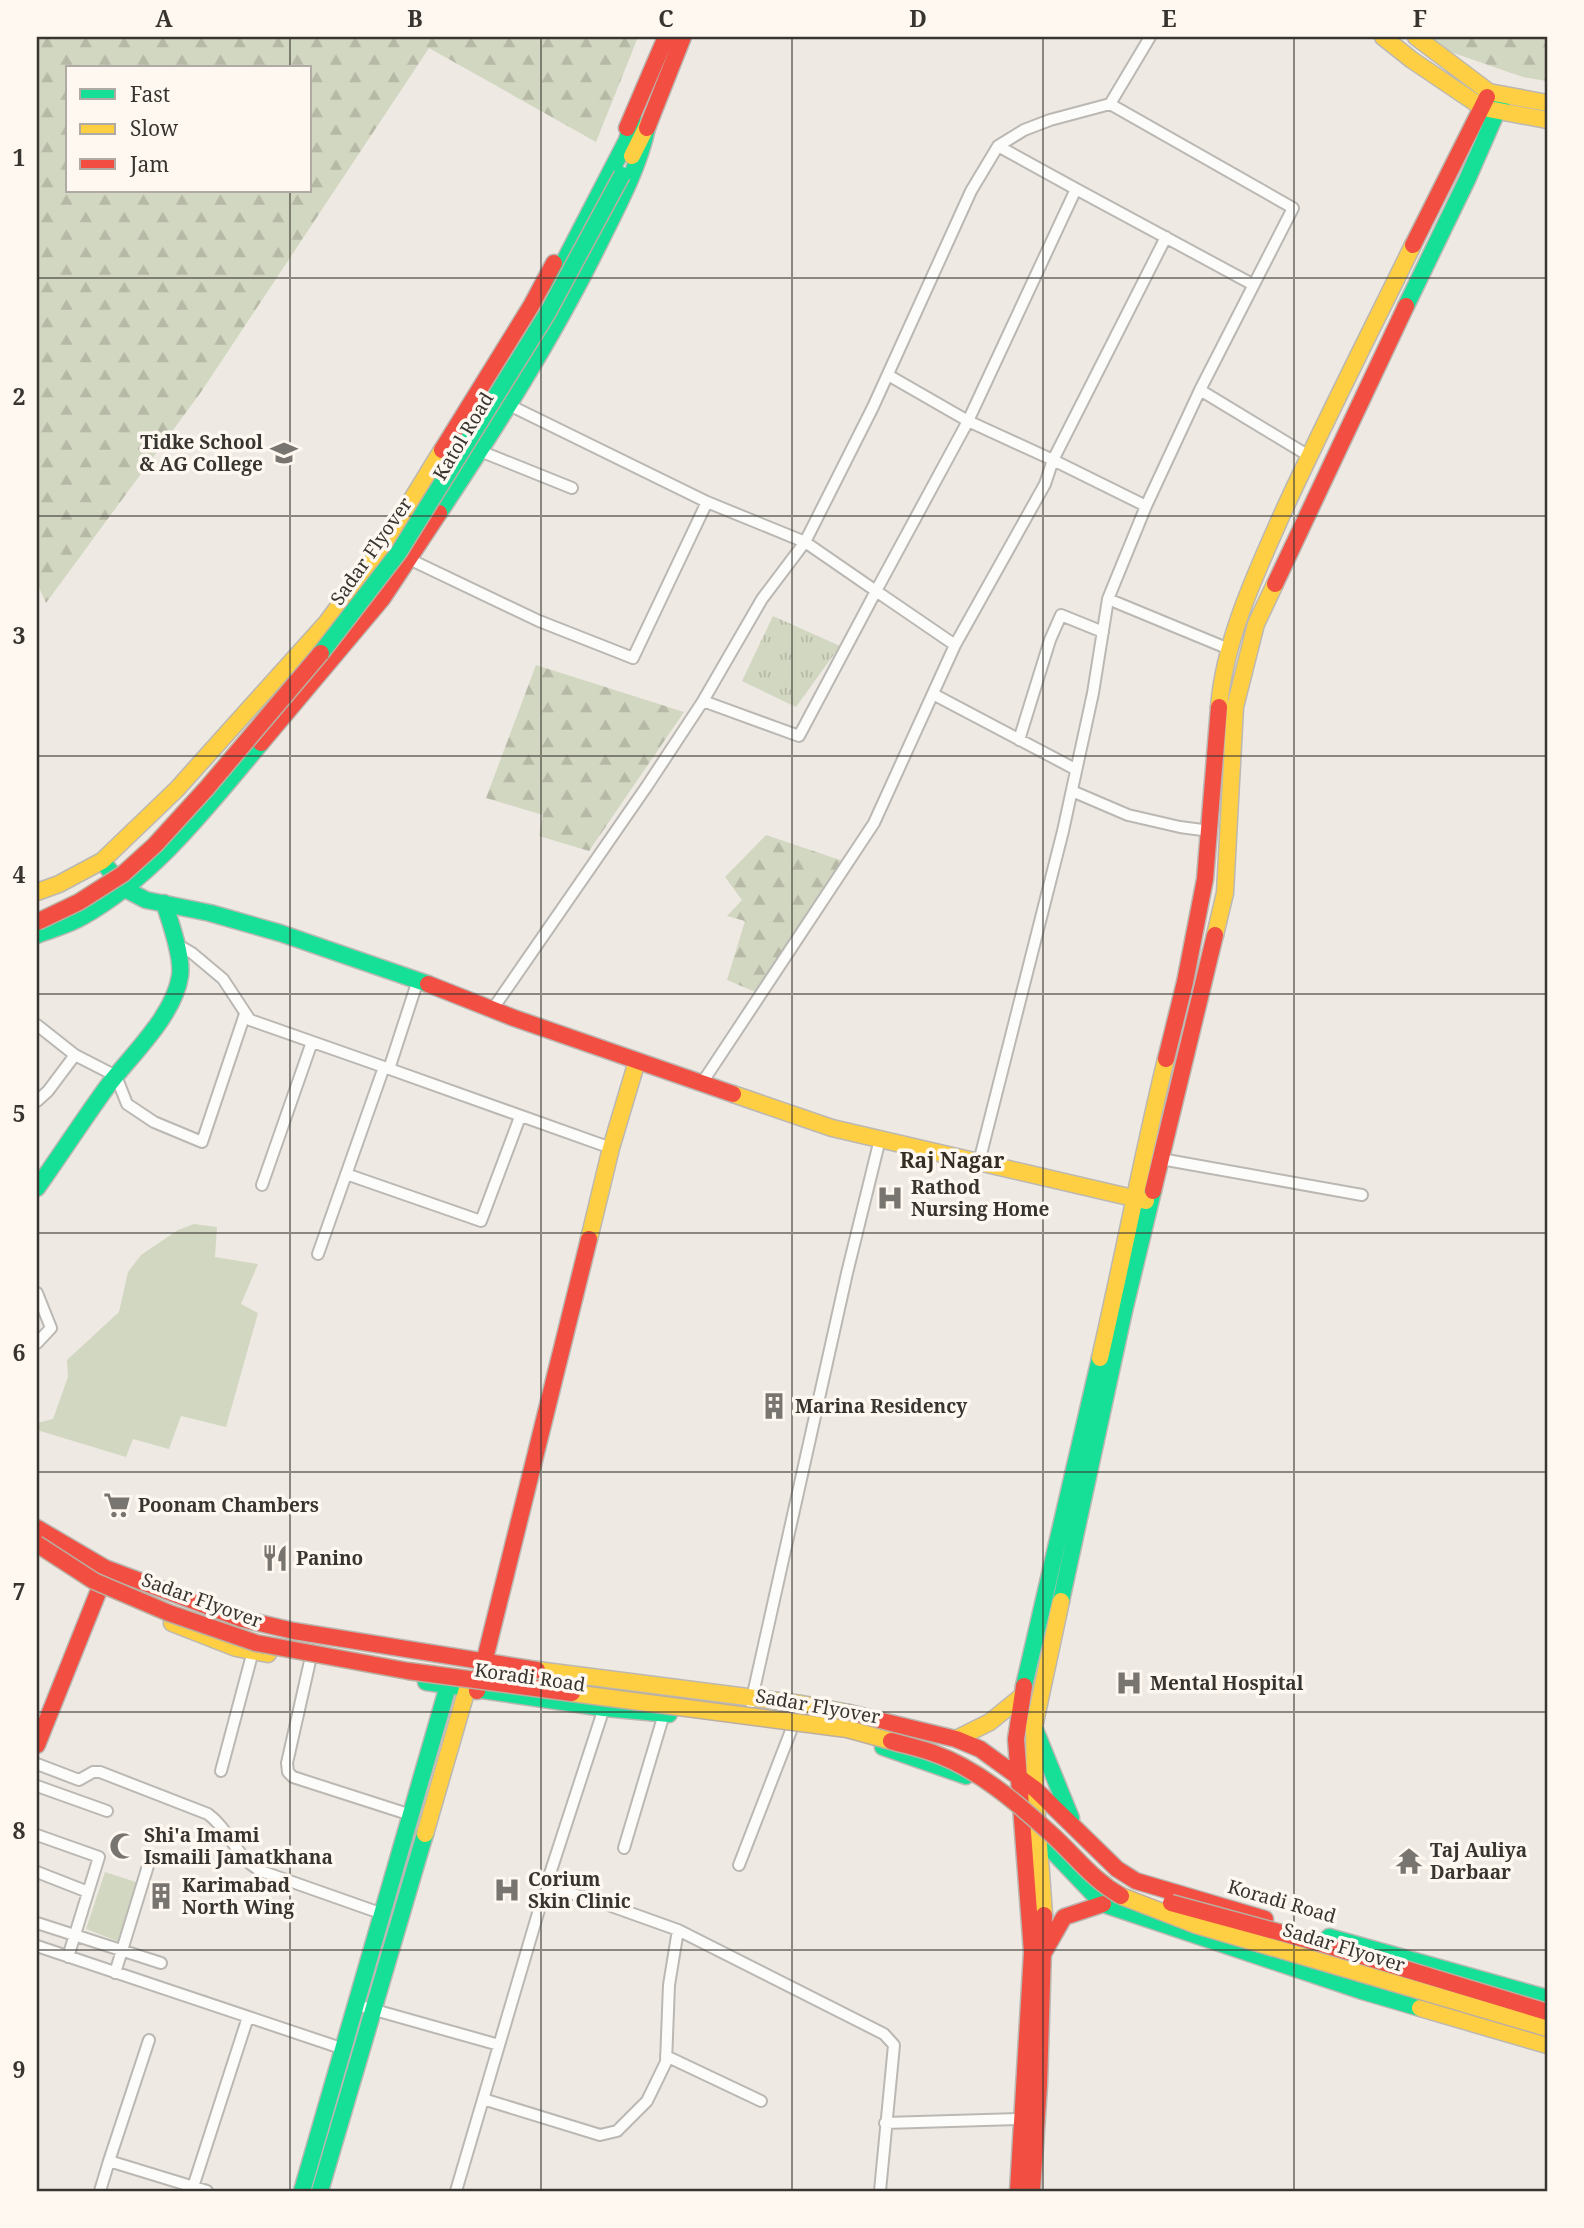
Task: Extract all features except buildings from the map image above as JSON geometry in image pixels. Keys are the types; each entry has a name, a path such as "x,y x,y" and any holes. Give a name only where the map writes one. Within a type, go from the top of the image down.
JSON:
{"main road":[{"name":"Katol Road","path":"37,934 81,918 125,889 169,849 382,599 480,451 562,315 594,254 632,177 642,150 640,121 666,37"},
{"name":"Katol Road","path":"37,892 60,884 102,861 177,789 327,622 382,548 531,306 640,121 683,37"},
{"path":"1382,37 1412,60 1491,109 1547,120"},
{"path":"1416,37 1497,93 1547,103"},
{"path":"1032,2191 1029,2118 1032,1952 1016,1739 1022,1696 1144,1201 1161,1159 1225,893 1235,706 1256,624 1497,93"},
{"path":"1018,2191 1029,2118 1045,1927 1035,1789 1034,1727 1144,1201 1140,1166 1185,982 1205,879 1220,699 1229,649 1261,562 1309,456 1491,109"},
{"name":"Sadar Flyover","path":"37,922 79,902 123,874 155,845 281,701 366,597 399,552 547,314 640,121"},
{"name":"Sadar Flyover","path":"37,911 77,894 145,840 313,653 355,600 393,548 538,311 617,172"},
{"path":"102,861 125,889 146,900 210,913 280,933 832,1128 1144,1201"},
{"path":"37,1188 116,1076 169,1007 181,973 164,903"},
{"path":"37,934 37,945"},
{"path":"302,2191 344,2049 365,2007 484,1661 611,1148 637,1060"},
{"name":"Koradi Road","path":"37,1528 105,1568 242,1619 294,1631 614,1681 802,1703 881,1719 956,1739 980,1749 1035,1789 1116,1869 1136,1881 1286,1926 1374,1948 1547,1998"},
{"name":"Sadar Flyover","path":"37,1536 89,1571 240,1630 327,1650 417,1664 852,1723 939,1744 987,1768 1028,1800 1110,1877 1142,1895 1326,1945 1547,2012"},
{"name":"Sadar Flyover","path":"37,1544 94,1581 169,1613 256,1643 408,1671 847,1729 934,1753 989,1783 1049,1832 1100,1884 1127,1899 1196,1925 1547,2028"},
{"name":"Koradi Road","path":"37,1549 99,1590 151,1615 236,1648 472,1690 604,1708 792,1728 870,1743 965,1776 1022,1819 1040,1837"},
{"path":"37,1745 99,1590"},
{"path":"320,2191 365,2007 383,1914 448,1686"},
{"path":"956,1739 990,1722 1022,1696"},
{"path":"1034,1727 1075,1827"},
{"path":"1040,1837 1102,1904 1336,1983 1547,2045"},
{"path":"1044,1952 1064,1917 1102,1904"}],"street":[{"path":"492,1010 647,786 703,701 762,599 805,542 888,375 971,191 998,146 1050,120 1110,104 1150,37"},
{"path":"979,1162 1072,790 1093,693 1108,599 1146,506 1200,390 1293,208 1110,104"},
{"path":"998,146 1252,284"},
{"path":"703,701 799,736 968,421 1076,189"},
{"path":"702,1083 874,823 955,645 1045,484 1053,460 1166,237"},
{"path":"888,375 968,421 1146,506"},
{"path":"1200,390 1309,456"},
{"path":"507,404 707,502 805,542 955,645"},
{"path":"480,451 572,488"},
{"path":"409,559 539,621 633,658 707,502"},
{"path":"1108,599 1229,649"},
{"path":"1019,740 1050,640 1061,615 1103,632"},
{"path":"933,694 1075,769"},
{"path":"1072,790 1128,815 1210,831"},
{"path":"172,937 176,945 192,953 223,979 250,1020 611,1148"},
{"path":"318,1254 418,980"},
{"path":"37,1025 75,1055 116,1076 127,1104 154,1122 202,1142 245,1014"},
{"path":"262,1185 312,1042"},
{"path":"37,1101 48,1091 75,1055"},
{"path":"346,1174 481,1220 520,1117"},
{"path":"745,1722 880,1139"},
{"path":"1161,1159 1363,1195"},
{"path":"37,1293 51,1328 37,1342"},
{"path":"221,1771 253,1651"},
{"path":"310,1661 287,1763 288,1772 293,1777 411,1815"},
{"path":"456,2191 546,1886 604,1708"},
{"path":"624,1848 664,1714"},
{"path":"739,1865 792,1728"},
{"path":"37,1764 79,1780 93,1772 100,1772 208,1814 220,1824 249,1864 261,1871 383,1914"},
{"path":"37,1786 107,1811"},
{"path":"37,1835 99,1857 68,1957"},
{"path":"115,1973 151,1856"},
{"path":"37,1872 88,1892"},
{"path":"546,1886 678,1930 884,2034 894,2045 880,2191"},
{"path":"37,1923 161,1963"},
{"path":"483,2099 600,2135 617,2131 647,2101 667,2062 669,1985 678,1930"},
{"path":"37,1946 344,2049"},
{"path":"365,2007 499,2045"},
{"path":"193,2187 248,2017"},
{"path":"100,2191 149,2040"},
{"path":"667,2056 761,2101"},
{"path":"885,2123 1029,2118"},
{"path":"109,2161 207,2191"}],"green space":[{"path":"37,37 638,37 596,142 429,48 201,392 46,603 37,583"},
{"path":"1407,37 1547,37 1547,81 1523,77"},
{"path":"773,616 840,646 796,707 742,681"},
{"path":"536,665 684,712 589,851 539,836 543,815 486,798"},
{"path":"766,835 843,861 758,993 727,980 745,921 727,916 742,900 725,877"},
{"path":"194,1224 217,1227 215,1257 258,1264 241,1304 258,1313 226,1427 181,1416 169,1449 133,1439 126,1457 37,1430 37,1423 53,1419 68,1377 67,1360 119,1312 128,1272 141,1255 178,1230"},
{"path":"105,1872 142,1884 122,1943 86,1929"}],"traffic: fast":[{"path":"1406,306 1502,100"},
{"path":"553,283 627,140 633,116"},
{"path":"439,513 523,382 562,315 626,188 647,128"},
{"path":"321,653 399,552 547,314 622,175"},
{"path":"37,935 77,920 108,900 157,861 261,743"},
{"path":"102,861 125,889 146,900 210,913 280,933 428,984"},
{"path":"37,1188 107,1087 161,1020 176,991 180,976 180,959 164,903"},
{"path":"1061,1601 1153,1191"},
{"path":"1024,1686 1100,1358"},
{"path":"426,1682 604,1708 669,1714"},
{"path":"302,2191 448,1686"},
{"path":"1034,1727 1071,1818"},
{"path":"883,1747 966,1776"},
{"path":"1024,1821 1103,1904 1420,2008"},
{"path":"320,2191 425,1834"},
{"path":"1329,1937 1547,1998"}],"traffic: slow":[{"path":"1383,37 1483,108 1547,120"},
{"path":"1416,37 1489,92 1547,103"},
{"path":"632,156 647,126"},
{"path":"1219,707 1222,681 1235,631 1273,534 1413,245"},
{"path":"37,892 59,884 102,861 177,789 327,622 382,548 442,450"},
{"path":"1215,935 1225,893 1235,707 1256,624 1275,584"},
{"path":"1100,1358 1166,1059"},
{"path":"589,1239 611,1148 637,1061"},
{"path":"733,1094 832,1128 1146,1201"},
{"path":"1044,1915 1035,1789 1034,1727 1061,1601"},
{"path":"172,1623 236,1648 268,1654"},
{"path":"537,1670 802,1704 849,1713"},
{"path":"425,1834 467,1689"},
{"path":"572,1693 847,1729 891,1741"},
{"path":"956,1739 990,1722 1022,1696"},
{"path":"1121,1896 1196,1925 1547,2028"},
{"path":"1420,2008 1547,2045"}],"traffic: jam":[{"path":"627,128 666,37"},
{"path":"647,128 683,37"},
{"path":"1413,245 1487,97"},
{"path":"442,450 531,306 554,263"},
{"path":"1275,584 1406,306"},
{"path":"261,743 382,599 439,513"},
{"path":"37,922 79,902 123,874 155,845 321,653"},
{"path":"1166,1059 1185,982 1205,879 1219,707"},
{"path":"1153,1191 1215,935"},
{"path":"428,984 514,1018 733,1094"},
{"path":"477,1691 589,1239"},
{"path":"37,1528 105,1568 242,1619 294,1631 537,1670"},
{"path":"37,1544 94,1581 169,1613 256,1643 408,1671 572,1693"},
{"path":"37,1745 99,1590"},
{"path":"1018,2191 1032,1952 1016,1739 1024,1686"},
{"path":"849,1713 956,1739 980,1749 1035,1789 1117,1869 1136,1881 1265,1919"},
{"path":"891,1741 949,1759 980,1776 1023,1809 1091,1874 1121,1896"},
{"path":"1171,1903 1326,1945 1547,2012"},
{"path":"1044,1952 1064,1917 1103,1904"},
{"path":"1032,2191 1039,2085 1044,1915"}],"place":[{"name":"Tidke School & AG College","path":"284,453"},
{"name":"Rathod Nursing Home","path":"890,1198"},
{"name":"Marina Residency","path":"774,1406"},
{"name":"Poonam Chambers","path":"117,1505"},
{"name":"Panino","path":"275,1558"},
{"name":"Mental Hospital","path":"1129,1683"},
{"name":"Shi'a Imami Ismaili Jamatkhana","path":"123,1846"},
{"name":"Taj Auliya Darbaar","path":"1409,1861"},
{"name":"Corium Skin Clinic","path":"507,1890"},
{"name":"Karimabad North Wing","path":"161,1896"}],"district":[{"name":"Raj Nagar","path":"952,1161"}]}
